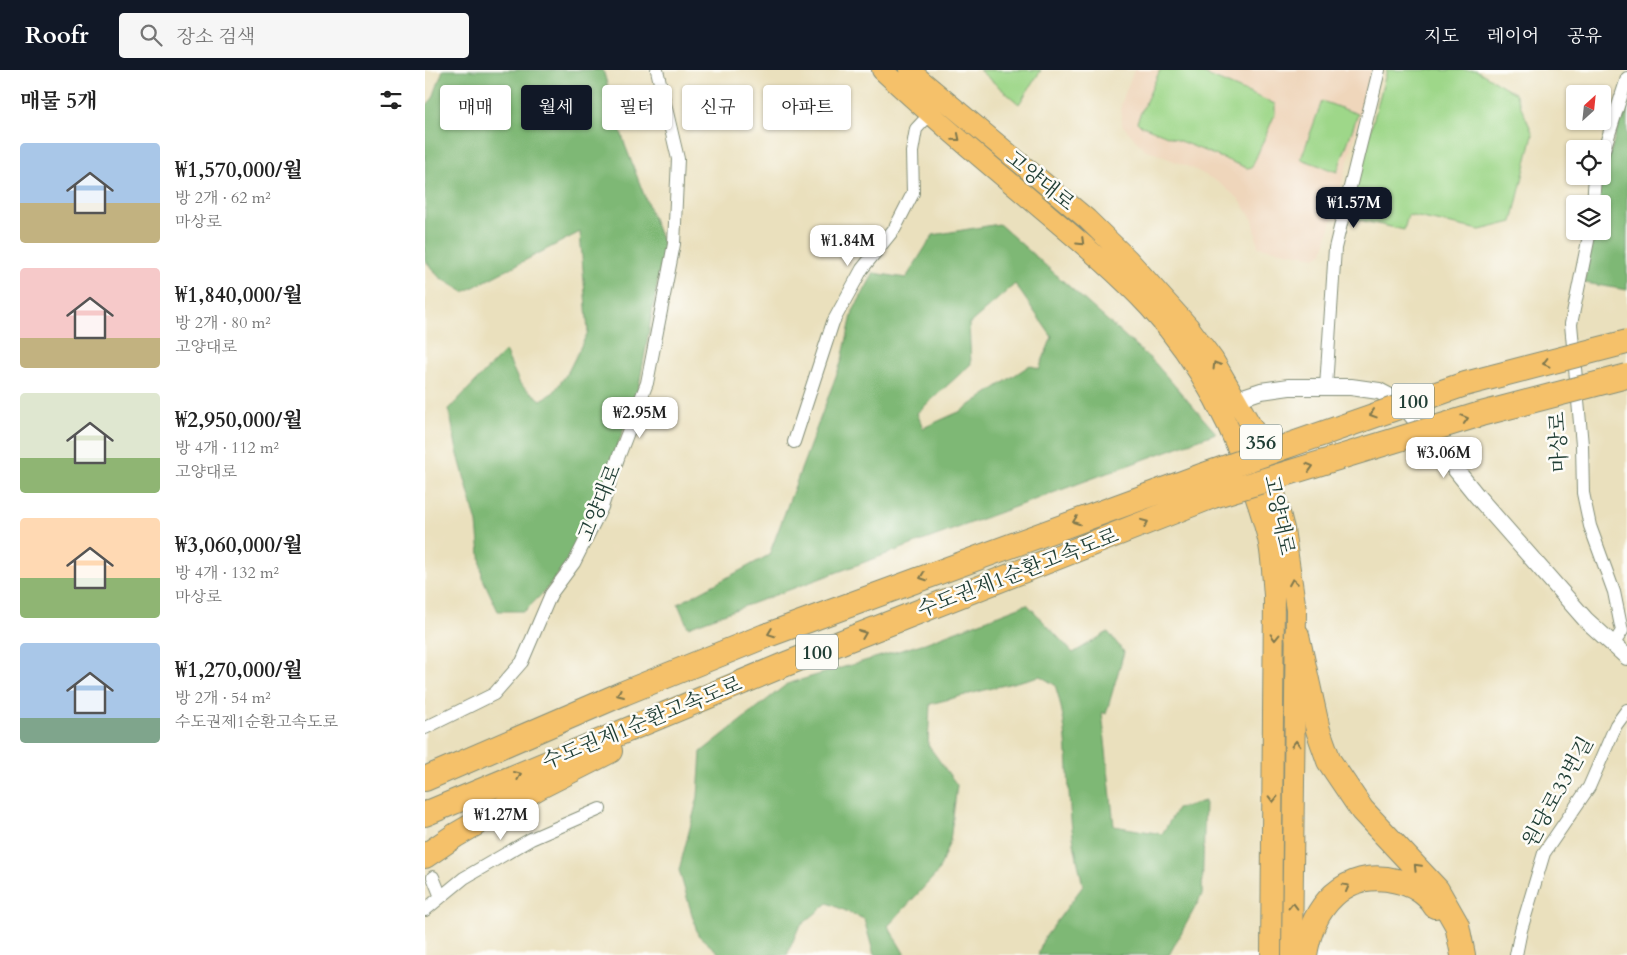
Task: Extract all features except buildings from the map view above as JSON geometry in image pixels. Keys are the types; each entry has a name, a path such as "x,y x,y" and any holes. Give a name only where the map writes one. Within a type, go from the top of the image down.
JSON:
{"highway":[{"name":"수도권제1순환고속도로","path":"425,814 1209,485 1465,384 1627,342"},
{"name":"수도권제1순환고속도로","path":"425,779 624,693 765,636 1209,485 1627,376"},
{"path":"1297,635 1318,730 1329,761 1362,810 1437,890 1457,925 1463,955"},
{"path":"429,866 456,834 539,787 607,752 705,710 786,664"},
{"path":"1305,955 1315,919 1325,904 1346,886 1358,881 1381,878 1408,883 1432,902 1449,936 1453,955"}],"main road":[{"name":"고양대로","path":"882,70 930,114 1072,233 1151,309 1263,446 1274,483 1294,585 1297,635 1291,955"},
{"name":"고양대로","path":"909,70 1087,219 1128,259 1189,326 1213,359 1267,536 1274,594 1271,955"}],"street":[{"name":"고양대로","path":"425,728 494,694 522,662 551,594 574,563 602,507 618,458 647,383 674,244 678,160 657,70"},
{"path":"1326,387 1335,248 1379,70"},
{"path":"1607,140 1627,78"},
{"path":"794,442 833,322 862,269 895,228 913,193 912,152 916,129 930,114"},
{"name":"마상로","path":"1588,240 1571,324 1582,444 1583,493 1590,526 1614,592 1622,630 1613,645"},
{"path":"1227,402 1261,391 1289,387 1351,387 1379,392 1402,403 1503,525 1586,620 1627,657"},
{"name":"원당로33번길","path":"1516,955 1521,930 1544,853 1589,787 1617,725 1627,710"},
{"path":"425,910 465,878 531,839 600,809"},
{"path":"429,866 441,897"}],"shaded area":[{"path":"1134,70 1373,70 1323,253 1315,257 1258,247 1253,220 1238,198 1218,182 1194,169 1144,149 1122,125 1121,104"}],"green space":[{"path":"443,70 603,70 607,85 602,85 602,130 621,130 664,247 639,386 583,542 545,591 525,611 498,611 482,577 477,523 457,451 449,409 505,351 520,384 541,400 554,392 568,372 588,332 580,232 464,292 439,277 425,260 425,107 433,98"},
{"path":"979,70 1041,70 1019,104"},
{"path":"1160,70 1195,70 1275,104 1275,114 1252,167 1247,168 1140,125 1137,122"},
{"path":"1387,70 1476,70 1515,93 1533,134 1512,222 1480,230 1408,215 1404,230 1347,217"},
{"path":"1627,94 1627,290 1585,283 1588,240 1611,240 1611,195 1599,195 1601,185 1611,185 1611,151"},
{"path":"1322,101 1358,114 1337,172 1301,159"},
{"path":"999,224 1154,362 1216,433 688,627 678,604 769,555 842,360 853,311 874,273 906,278 933,235","holes":["1015,284 1052,337 1039,369 1030,365 961,411 923,428 917,413 971,364 969,324"]},
{"path":"1027,604 1073,653 1108,632 1124,652 1106,714 1102,712 1114,826 1162,834 1177,809 1205,801 1202,895 1169,955 1038,955 1043,940 1083,886 1075,850 1070,811 1064,721 1055,685 1040,676 930,704 928,745 957,785 950,841 938,872 888,926 905,955 874,955 864,919 828,903 799,927 787,955 721,955 698,935 679,870 698,797 701,752 787,684 925,643"}]}
